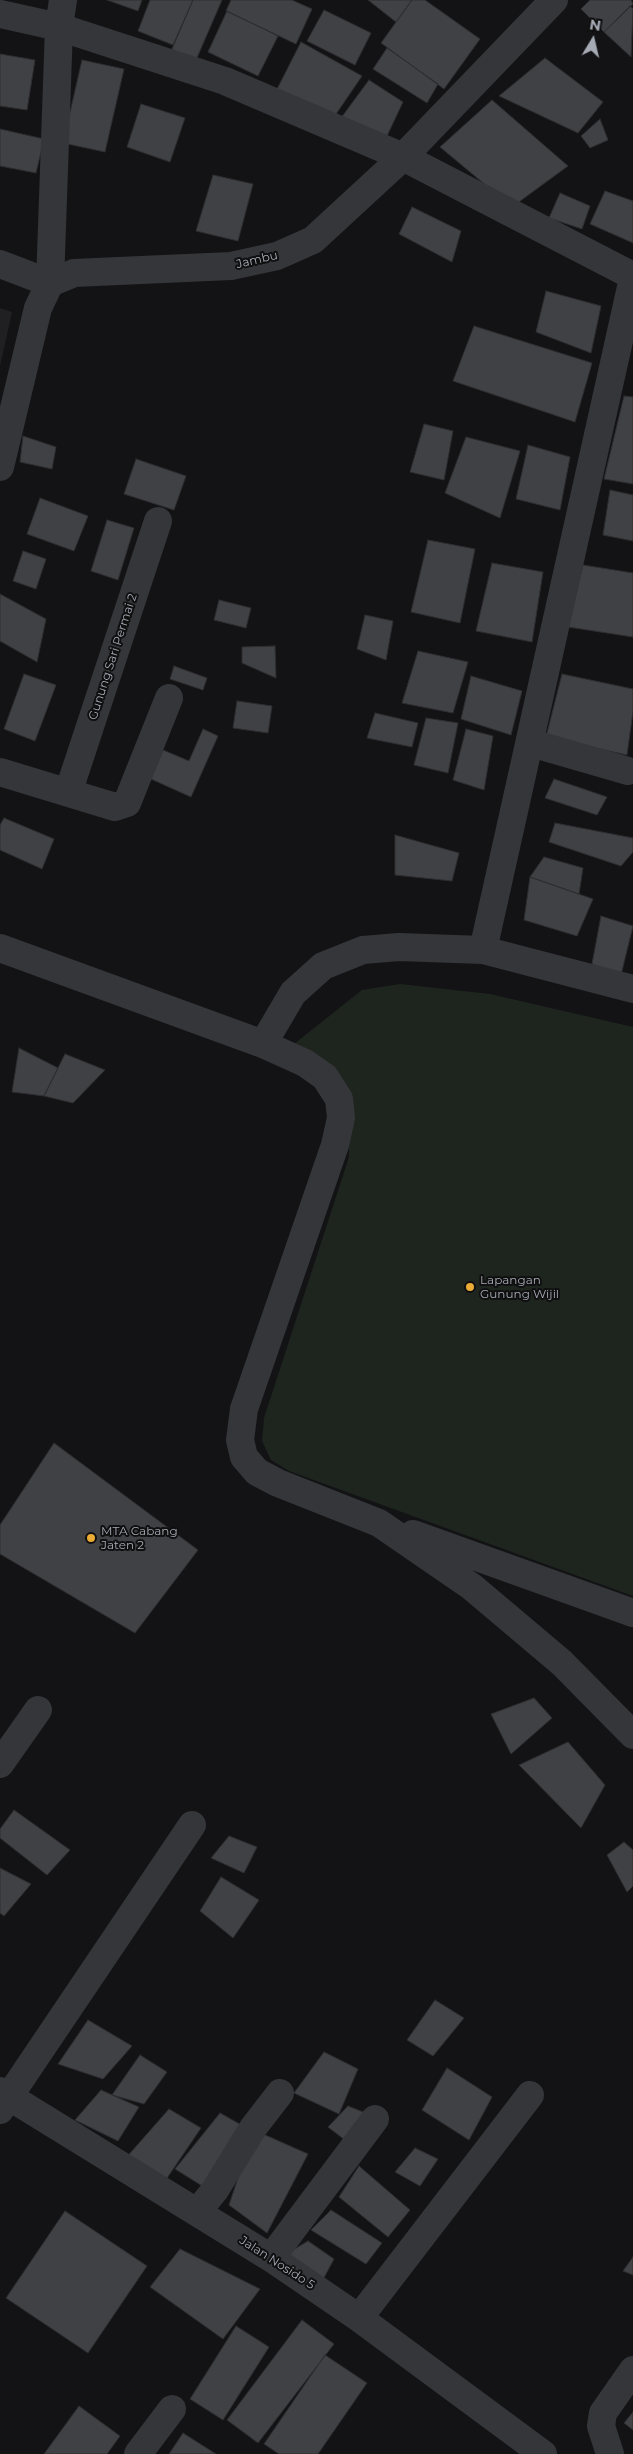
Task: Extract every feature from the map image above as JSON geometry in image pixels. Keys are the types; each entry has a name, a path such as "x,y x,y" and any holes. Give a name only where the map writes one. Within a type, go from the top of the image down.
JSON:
{"street":[{"path":"0,467 38,308 50,283 59,27 63,0"},
{"name":"Jambu","path":"50,283 74,273 231,266 277,256 313,240 404,157 554,0"},
{"path":"0,14 59,27 225,82 404,157 633,277 531,743 483,950"},
{"path":"0,264 50,283"},
{"name":"Gunung Sari Permai 2","path":"68,793 158,521"},
{"path":"0,772 115,807 127,803 169,698"},
{"path":"531,743 628,771"},
{"path":"263,1044 293,993 323,966 363,950 400,947 483,950 633,989"},
{"path":"0,948 263,1044 305,1063 325,1077 339,1099 340,1118 335,1145 244,1409 240,1440 244,1457 257,1472 278,1483 379,1523 394,1531 472,1587 562,1663 633,1735"},
{"path":"394,1531 415,1534 633,1612"},
{"path":"0,1764 38,1710"},
{"path":"3,2099 192,1825"},
{"path":"197,2212 215,2190 253,2128 280,2093"},
{"path":"359,2318 530,2095"},
{"name":"Jalan Nosido 5","path":"3,2099 197,2212 271,2258 359,2318 543,2454"},
{"path":"271,2258 375,2120"},
{"path":"610,2454 601,2426 603,2413 633,2370"},
{"path":"138,2454 172,2409"}],"shaded area":[{"path":"0,308 12,312 0,366"},
{"name":"Lapangan Gunung Wijil","path":"400,984 490,994 633,1027 633,1596 289,1471 271,1460 262,1441 264,1418 349,1157 348,1098 333,1071 318,1055 294,1044 362,990"}],"building":[{"path":"107,0 142,0 138,11"},
{"path":"150,0 193,0 173,45 138,31"},
{"path":"193,0 222,0 193,67 169,56"},
{"path":"231,0 292,0 312,9 296,44 226,11"},
{"path":"368,0 412,0 396,22"},
{"path":"412,0 425,0 480,39 444,89 381,43"},
{"path":"590,0 631,0 633,4 604,32 581,9"},
{"path":"630,6 633,9 631,57 604,32"},
{"path":"324,10 371,33 355,65 307,41"},
{"path":"227,11 278,36 258,76 208,52"},
{"path":"301,42 362,76 332,120 275,93"},
{"path":"387,48 438,84 427,103 373,69"},
{"path":"0,54 35,60 27,110 0,106"},
{"path":"545,58 603,102 578,133 499,96"},
{"path":"82,60 124,69 105,152 63,143"},
{"path":"369,80 403,102 386,138 341,118"},
{"path":"492,100 568,166 512,207 440,147"},
{"path":"141,104 185,118 170,162 127,147"},
{"path":"600,119 608,140 590,148 581,136"},
{"path":"0,129 44,139 36,173 0,166"},
{"path":"213,175 253,184 238,241 196,231"},
{"path":"605,191 633,201 633,243 590,224"},
{"path":"560,193 590,206 582,229 549,218"},
{"path":"412,207 461,231 452,262 399,234"},
{"path":"546,291 601,306 591,353 536,332"},
{"path":"474,326 592,363 575,422 453,381"},
{"path":"624,396 633,397 633,484 604,479"},
{"path":"424,424 453,431 444,480 410,472"},
{"path":"23,436 56,447 52,469 20,462"},
{"path":"466,437 520,451 500,518 445,493"},
{"path":"528,445 570,457 560,510 516,499"},
{"path":"136,459 186,476 174,510 124,494"},
{"path":"610,490 633,495 633,541 603,535"},
{"path":"40,498 88,516 74,551 27,534"},
{"path":"107,520 134,528 118,580 91,571"},
{"path":"428,540 475,549 460,623 411,612"},
{"path":"23,551 46,559 36,589 13,581"},
{"path":"492,563 543,572 532,642 476,631"},
{"path":"583,565 633,573 633,637 568,627"},
{"path":"0,594 46,619 37,662 0,641"},
{"path":"219,600 251,608 246,628 214,620"},
{"path":"365,615 393,621 386,660 357,649"},
{"path":"275,646 276,678 242,663 242,647"},
{"path":"418,651 468,662 453,713 402,703"},
{"path":"174,666 207,678 203,690 170,679"},
{"path":"24,674 56,685 35,741 4,729"},
{"path":"562,674 633,689 633,711 627,755 546,737"},
{"path":"471,676 522,691 511,735 461,719"},
{"path":"237,701 272,706 268,733 233,728"},
{"path":"375,713 418,723 412,747 367,738"},
{"path":"426,718 458,723 448,773 414,765"},
{"path":"203,729 218,736 191,797 151,779 163,750 189,761"},
{"path":"466,729 493,736 484,790 453,780"},
{"path":"554,779 607,797 597,815 545,798"},
{"path":"4,818 54,839 42,869 0,850 0,825"},
{"path":"555,823 633,838 633,852 621,866 549,842"},
{"path":"395,835 459,853 452,881 395,875"},
{"path":"544,857 583,868 579,894 530,877"},
{"path":"530,877 593,899 577,936 524,920"},
{"path":"601,916 633,926 621,975 592,964"},
{"path":"19,1048 58,1068 44,1096 12,1092"},
{"path":"65,1054 105,1070 73,1103 44,1096"},
{"name":"MTA Cabang Jaten 2","path":"54,1443 198,1550 135,1633 0,1554 0,1525"},
{"path":"534,1698 552,1718 511,1754 491,1714"},
{"path":"568,1742 605,1785 581,1828 519,1765"},
{"path":"14,1810 70,1850 47,1875 0,1838 0,1829"},
{"path":"229,1836 257,1847 244,1873 211,1858"},
{"path":"624,1842 633,1850 633,1886 627,1892 607,1855"},
{"path":"0,1868 31,1884 4,1916 0,1913"},
{"path":"221,1877 259,1900 233,1938 200,1911"},
{"path":"435,2000 464,2018 433,2056 407,2040"},
{"path":"88,2020 132,2046 103,2079 58,2064"},
{"path":"324,2052 358,2069 339,2114 294,2093"},
{"path":"140,2055 167,2072 144,2104 112,2095"},
{"path":"447,2068 492,2097 469,2140 422,2110"},
{"path":"101,2090 139,2107 118,2141 75,2120"},
{"path":"348,2106 368,2114 354,2147 328,2127"},
{"path":"169,2109 201,2128 163,2184 125,2159"},
{"path":"220,2113 245,2127 212,2192 175,2169"},
{"path":"254,2130 308,2154 267,2233 229,2205"},
{"path":"415,2148 438,2159 420,2186 395,2172"},
{"path":"359,2166 410,2210 388,2237 339,2197"},
{"path":"331,2210 382,2243 366,2264 311,2230"},
{"path":"65,2211 147,2266 88,2353 6,2298"},
{"path":"308,2241 334,2259 320,2285 283,2256"},
{"path":"180,2249 260,2289 223,2339 150,2287"},
{"path":"633,2257 633,2275 623,2271"},
{"path":"302,2320 334,2344 258,2443 227,2420"},
{"path":"236,2326 269,2347 223,2420 190,2399"},
{"path":"325,2355 367,2383 318,2454 279,2454 264,2444"},
{"path":"79,2406 120,2436 107,2454 44,2454"},
{"path":"633,2412 633,2430 624,2423"},
{"path":"183,2433 216,2454 169,2454"}],"place":[{"name":"Lapangan Gunung Wijil","path":"470,1287"},
{"name":"MTA Cabang Jaten 2","path":"91,1538"}]}
